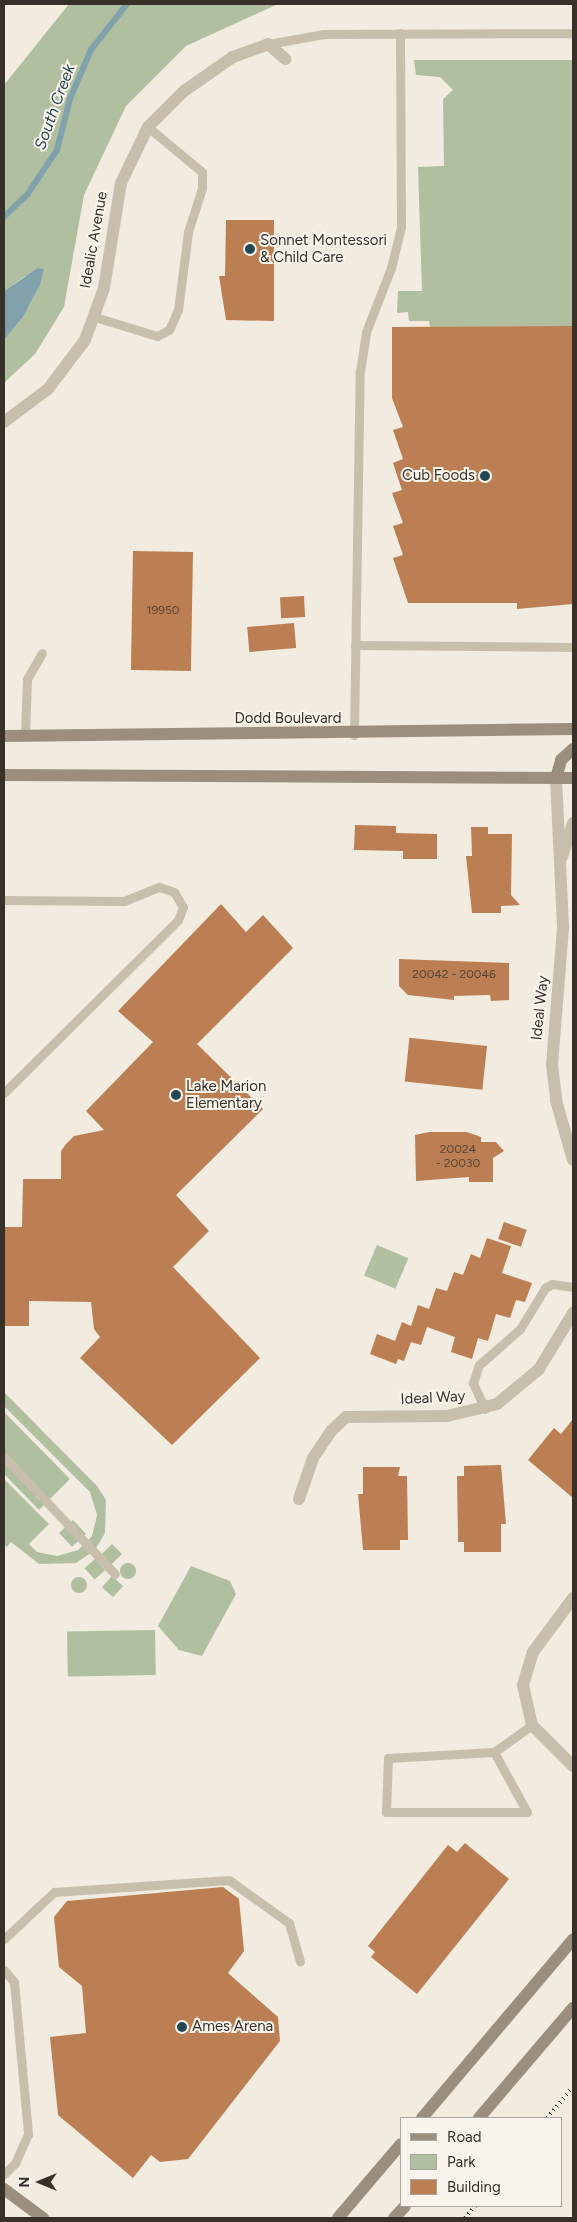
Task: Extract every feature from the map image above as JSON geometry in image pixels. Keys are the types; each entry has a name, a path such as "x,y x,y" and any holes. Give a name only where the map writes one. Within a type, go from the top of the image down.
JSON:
{"main road":[{"name":"Dodd Boulevard","path":"4,736 354,735 573,729"},
{"path":"556,778 561,760 573,749"},
{"path":"4,775 573,778"},
{"path":"423,2117 573,1939"},
{"path":"480,2117 573,2008"},
{"path":"338,2218 400,2145"},
{"path":"4,2188 43,2218"},
{"path":"394,2218 404,2207"}],"street":[{"path":"268,44 285,59"},
{"name":"Idealic Avenue","path":"4,422 37,400 59,377 95,317 121,183 148,127 212,70 268,44"},
{"name":"Ideal Way","path":"556,778 562,857 562,937 552,1065 556,1100 573,1160"},
{"name":"Ideal Way","path":"562,857 573,823"},
{"name":"Ideal Way","path":"299,1499 313,1458 331,1431 346,1417 447,1416 486,1409 518,1390 538,1369 573,1313"},
{"path":"573,1598 544,1635 527,1669 523,1685 532,1725 573,1766"}],"lane":[{"name":"Idealic Avenue","path":"268,44 306,36 400,33 573,33"},
{"path":"354,735 361,359 391,268 402,215 400,33"},
{"path":"95,317 157,336 169,330 178,310 188,232 202,188 202,172 148,127"},
{"path":"355,645 573,647"},
{"path":"25,736 27,679 42,653"},
{"path":"4,900 124,901 159,887 174,892 183,907 178,920 4,1094"},
{"path":"486,1409 473,1383 479,1365 520,1329 545,1288 552,1284 573,1287"},
{"path":"4,1457 115,1574"},
{"path":"494,1752 527,1812 386,1812 388,1758 494,1752 532,1725"},
{"path":"4,1939 54,1892 229,1880 289,1923 300,1961"},
{"path":"4,1970 14,1982 28,2134 15,2163 4,2174"}],"green space":[{"path":"69,4 278,4 186,46 126,106 84,195 64,307 35,354 4,383 4,340 23,317 40,285 25,276 4,291 4,85"},
{"path":"414,60 573,60 573,326 430,327 429,321 409,321 408,312 397,313 398,291 422,291 418,167 444,166 443,99 453,90 440,77 416,75"},
{"path":"377,1245 408,1258 395,1289 364,1275"},
{"path":"4,1392 97,1486 106,1500 105,1533 95,1550 76,1563 39,1564 11,1542 7,1547 4,1544 4,1479 49,1524 29,1544 37,1552 57,1556 78,1550 92,1536 97,1515 90,1492 4,1406"},
{"path":"4,1412 70,1479 39,1510 4,1474"},
{"path":"73,1520 86,1534 72,1547 59,1533"},
{"path":"112,1544 122,1554 111,1565 101,1555"},
{"path":"95,1559 105,1570 95,1580 85,1568"},
{"path":"125,1563 131,1563 136,1568 134,1577 125,1579 120,1574 120,1568"},
{"path":"191,1566 230,1581 236,1594 202,1656 179,1650 158,1626"},
{"path":"112,1576 123,1586 113,1597 102,1587"},
{"path":"76,1577 82,1577 87,1582 85,1591 76,1593 71,1588 71,1582"},
{"path":"155,1630 156,1675 68,1677 67,1632"}],"water":[{"path":"38,268 44,269 40,285 23,317 4,340 4,291"}],"building":[{"name":"Sonnet Montessori & Child Care","path":"226,220 274,220 274,321 226,320 219,276 225,276"},
{"name":"Cub Foods","path":"573,326 573,604 517,609 517,603 408,603 393,558 403,555 393,526 403,523 392,493 402,490 393,463 403,459 393,430 403,427 392,398 392,327"},
{"path":"133,551 193,552 191,671 131,670"},
{"path":"304,596 305,617 281,618 280,597"},
{"path":"294,623 296,648 249,652 247,627"},
{"path":"355,825 396,826 396,833 437,834 437,859 403,859 403,851 354,850"},
{"path":"471,827 488,827 488,834 512,834 511,895 520,905 501,906 501,913 472,913 466,856 472,856"},
{"path":"221,904 246,932 263,915 293,948 197,1044 263,1109 176,1195 209,1231 173,1267 260,1358 172,1445 80,1358 100,1337 94,1329 91,1302 29,1301 29,1326 4,1326 4,1227 22,1227 23,1179 61,1179 61,1151 66,1144 74,1136 104,1130 86,1111 153,1042 118,1011"},
{"path":"399,959 509,963 509,1000 491,1001 490,995 454,996 454,1000 408,995 399,986"},
{"path":"409,1038 487,1046 482,1090 405,1082"},
{"path":"429,1132 467,1132 481,1137 481,1142 496,1142 504,1151 493,1158 493,1182 469,1182 469,1177 416,1181 415,1135"},
{"path":"504,1222 527,1230 521,1247 498,1239"},
{"path":"487,1238 511,1246 502,1273 532,1283 525,1302 516,1300 510,1318 496,1314 488,1341 478,1338 472,1359 451,1352 455,1337 427,1327 421,1345 411,1342 404,1361 398,1359 396,1364 370,1354 377,1334 395,1341 402,1322 411,1326 418,1305 429,1309 436,1288 447,1291 454,1272 463,1275 471,1254 480,1258"},
{"path":"573,1419 573,1498 528,1460 554,1428 561,1434"},
{"path":"501,1465 506,1524 501,1524 501,1552 464,1552 464,1542 458,1542 457,1476 464,1476 464,1466"},
{"path":"363,1467 400,1467 398,1476 407,1476 408,1540 400,1540 400,1550 363,1550 358,1494 363,1494"},
{"path":"465,1843 509,1879 417,1994 371,1957 375,1952 368,1946 448,1845 457,1852"},
{"name":"Ames Arena","path":"223,1887 239,1899 244,1951 228,1973 278,2017 280,2041 188,2159 160,2162 151,2155 133,2178 58,2115 50,2037 86,2033 82,1986 59,1967 54,1917 67,1901"}],"waterway":[{"name":"South Creek","path":"4,217 27,195 57,150 70,99 91,50 127,4"}],"railway":[{"path":"548,2117 573,2087"},
{"path":"465,2218 474,2207"}],"place":[{"name":"Sonnet Montessori & Child Care","path":"250,249"},
{"name":"Cub Foods","path":"485,476"},
{"name":"Lake Marion Elementary","path":"176,1095"},
{"name":"Ames Arena","path":"182,2027"}]}
